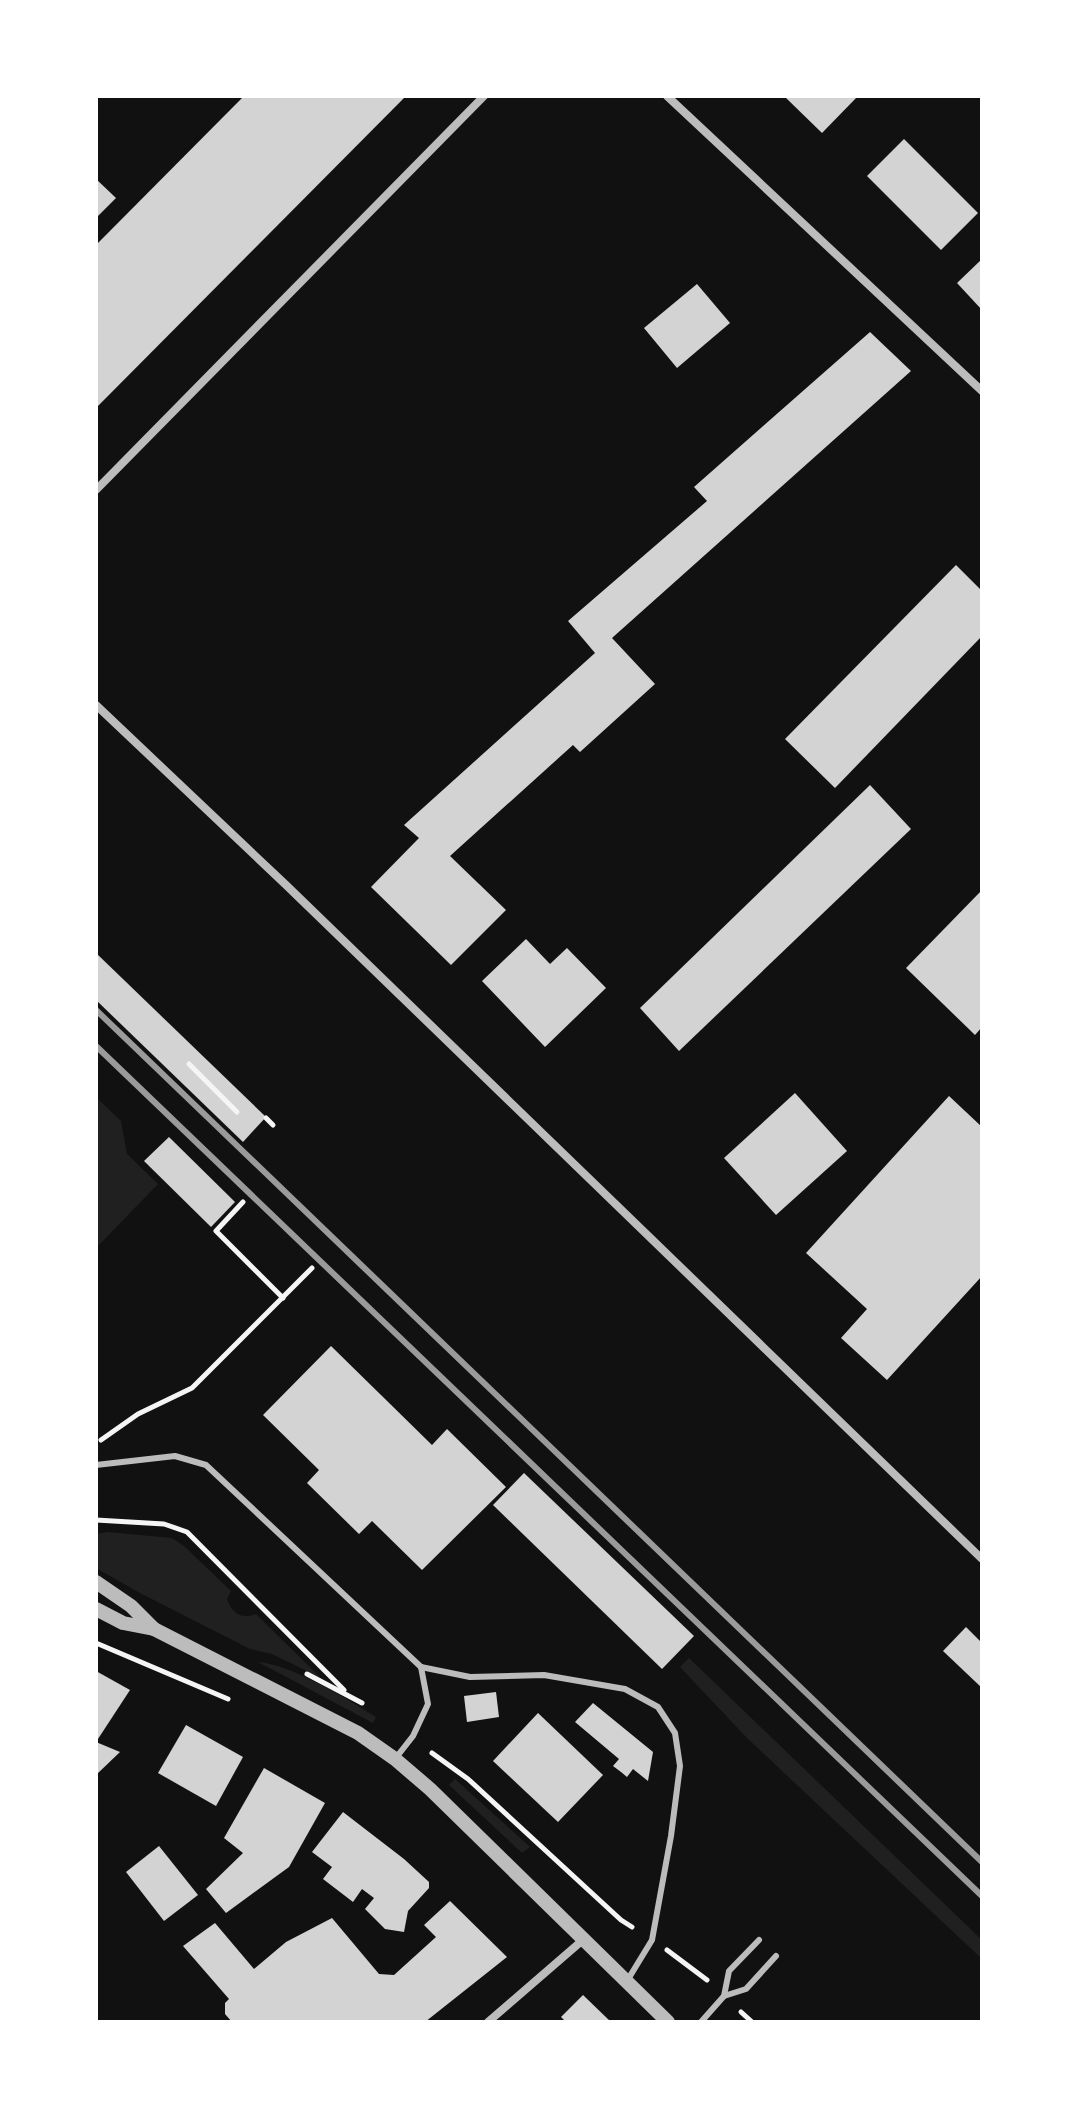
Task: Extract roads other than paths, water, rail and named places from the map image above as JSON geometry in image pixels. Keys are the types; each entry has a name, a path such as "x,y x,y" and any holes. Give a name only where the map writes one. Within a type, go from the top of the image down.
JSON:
{"street":[{"path":"96,490 484,96"},
{"path":"667,96 982,391"},
{"path":"96,705 982,1559"},
{"path":"96,1582 131,1606 154,1629"},
{"path":"96,1609 123,1623 154,1629 358,1733 395,1759 668,2022"},
{"path":"488,2022 584,1939"}],"lane":[{"path":"96,1465 175,1456 206,1465 421,1667 470,1677 544,1675 625,1689 658,1707 675,1733 680,1766 652,1940 627,1981"},
{"path":"395,1759 413,1736 428,1704 421,1667"},
{"path":"701,2022 724,1996 729,1971 759,1940"},
{"path":"724,1996 746,1989 776,1956"}],"railway":[{"path":"96,1010 982,1862"},
{"path":"96,1046 982,1896"}]}
